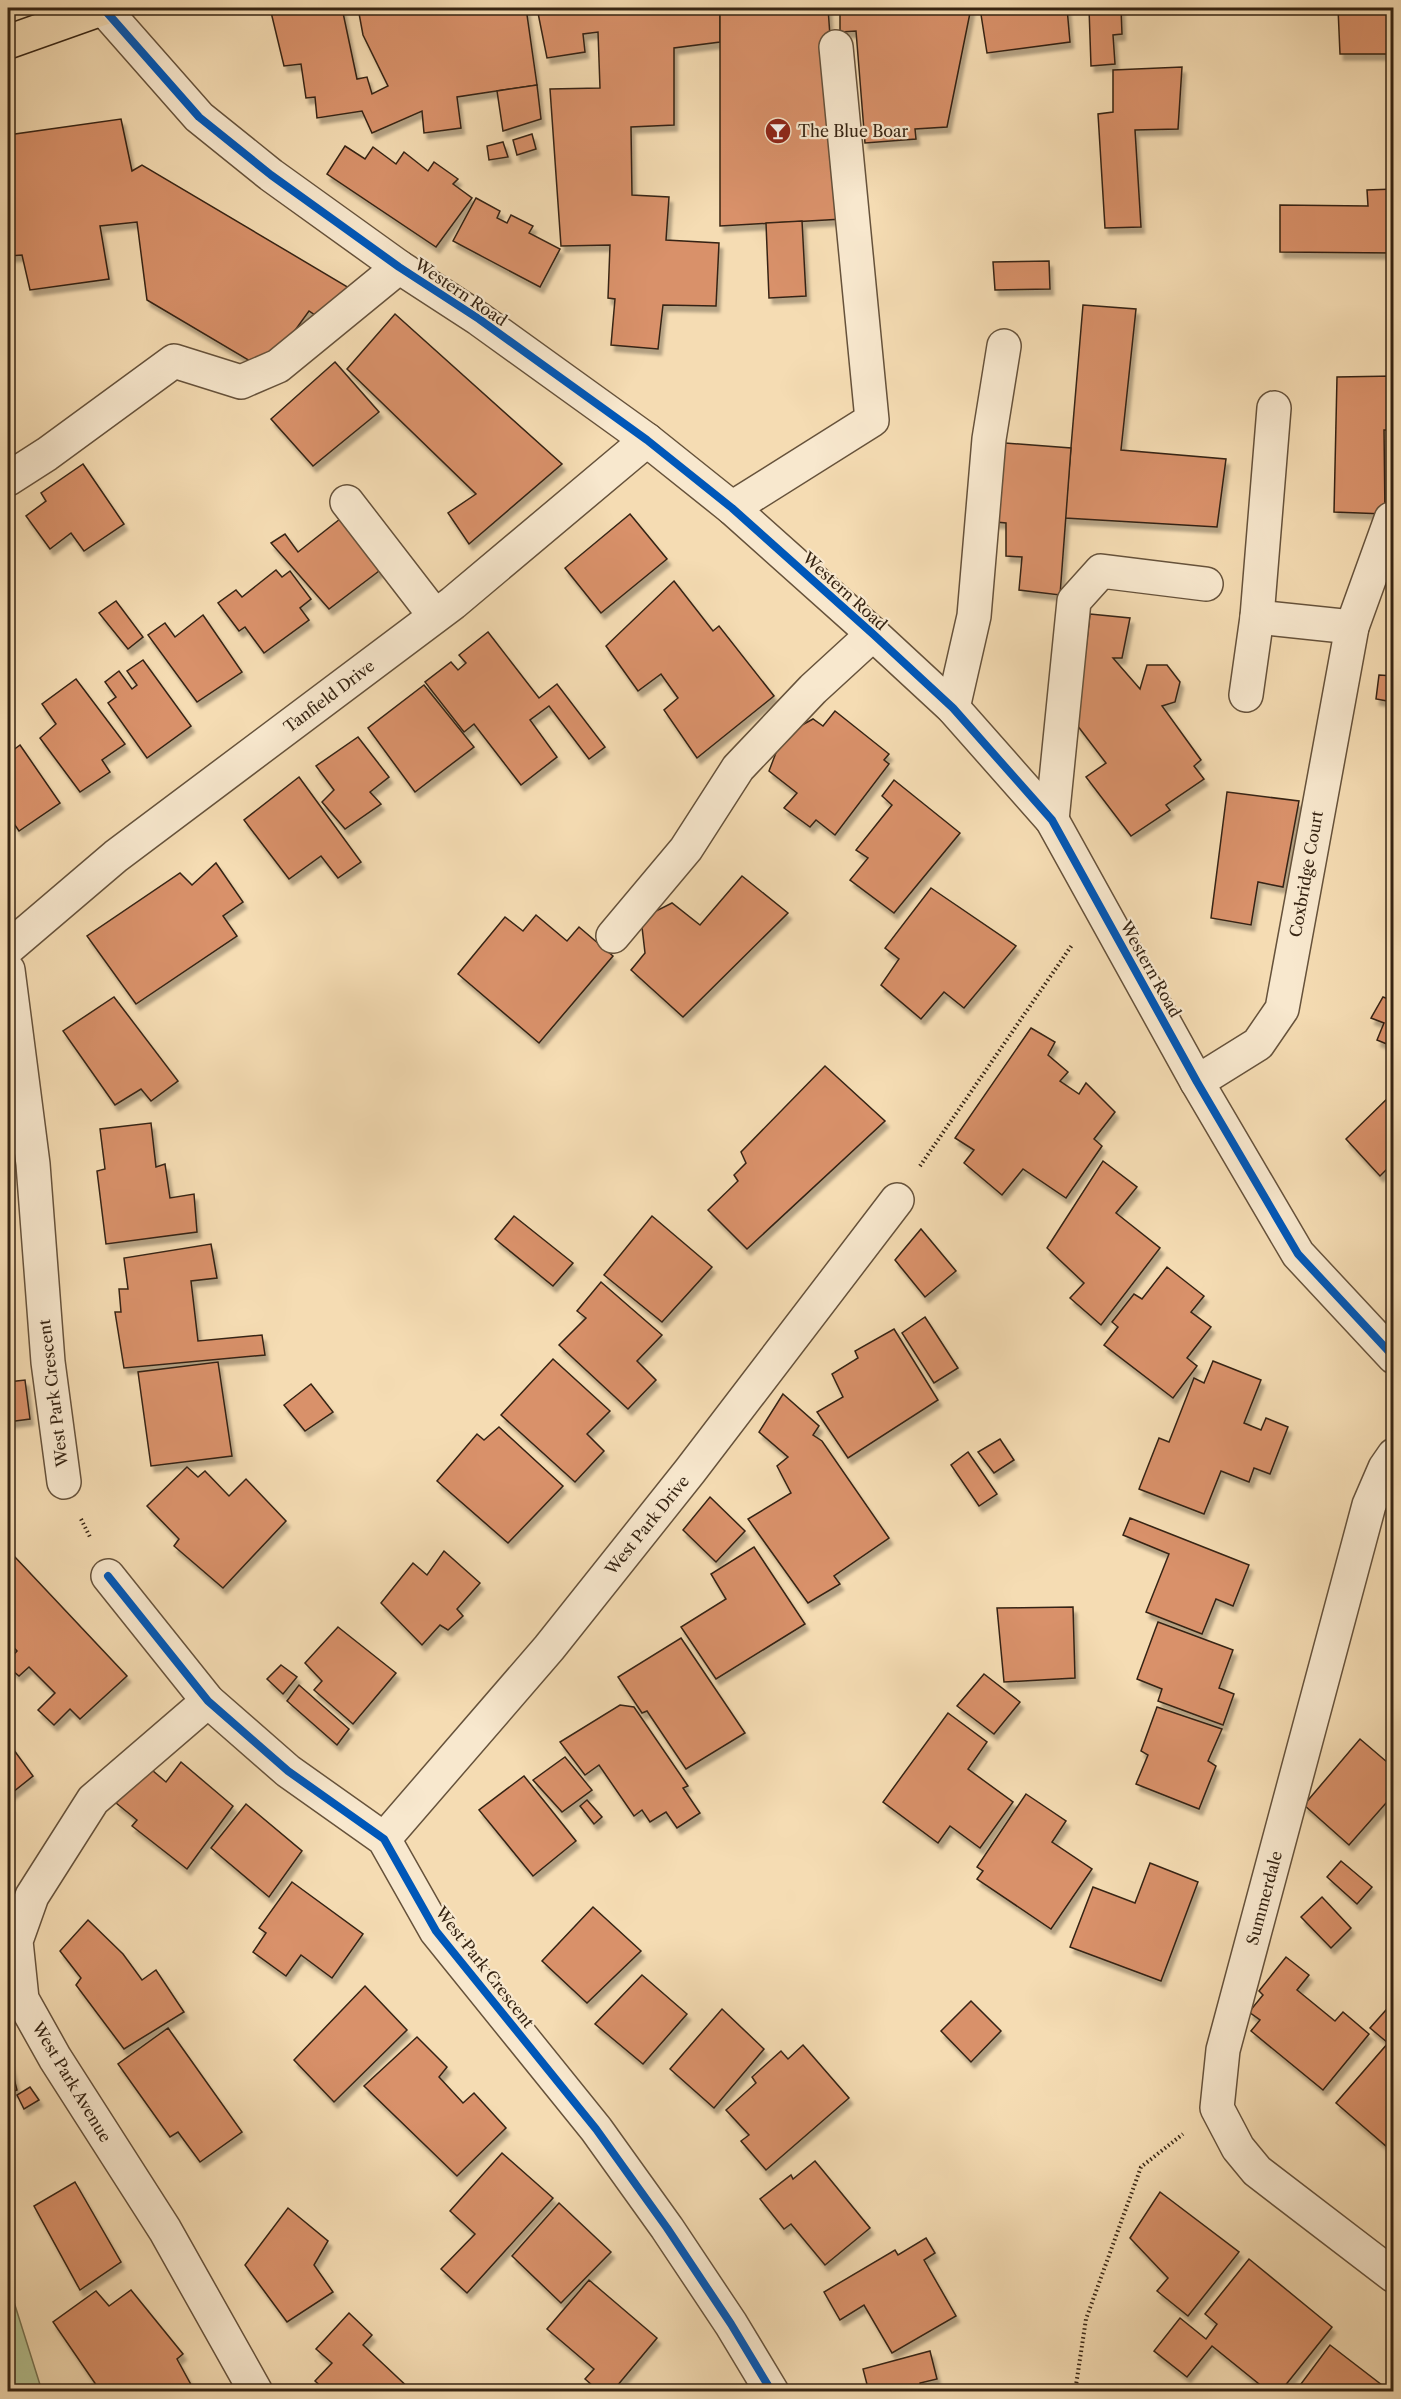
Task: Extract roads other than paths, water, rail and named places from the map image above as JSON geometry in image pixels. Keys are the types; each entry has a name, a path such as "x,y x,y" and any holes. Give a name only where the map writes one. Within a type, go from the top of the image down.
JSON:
{"main road":[{"path":"8,42 103,8"}],"street":[{"name":"Western Road","path":"103,8 199,117 271,175 399,267 479,319 647,440 732,508 952,708 1052,820 1197,1082 1298,1254 1394,1357"},
{"path":"732,508 872,420 836,47"},
{"path":"8,479 174,362 241,382 278,366 399,267"},
{"path":"952,708 974,616 989,440 1004,346"},
{"path":"1246,695 1257,617 1274,408"},
{"name":"Tanfield Drive","path":"8,948 116,856 453,603 647,440"},
{"path":"347,502 435,616"},
{"name":"Coxbridge Court","path":"1197,1082 1258,1044 1282,1009 1352,627 1391,519"},
{"path":"1052,820 1074,601 1101,571 1206,584"},
{"path":"1257,617 1352,627"},
{"path":"613,936 686,849 738,768 813,689 873,634"},
{"name":"West Park Crescent","path":"8,970 33,1164 48,1362 64,1482"},
{"name":"West Park Drive","path":"384,1839 549,1648 690,1471 897,1200"},
{"name":"Summerdale","path":"1394,1455 1385,1468 1369,1505 1224,2050 1217,2108 1238,2148 1257,2171 1394,2276"},
{"name":"West Park Crescent","path":"108,1575 208,1701 288,1771 384,1839 436,1931 596,2129 705,2286 772,2391"},
{"name":"West Park Avenue","path":"208,1701 93,1800 32,1896 16,1941 22,1999 55,2058 165,2230 256,2391"}],"place":[{"name":"The Blue Boar","path":"778,131"}]}
